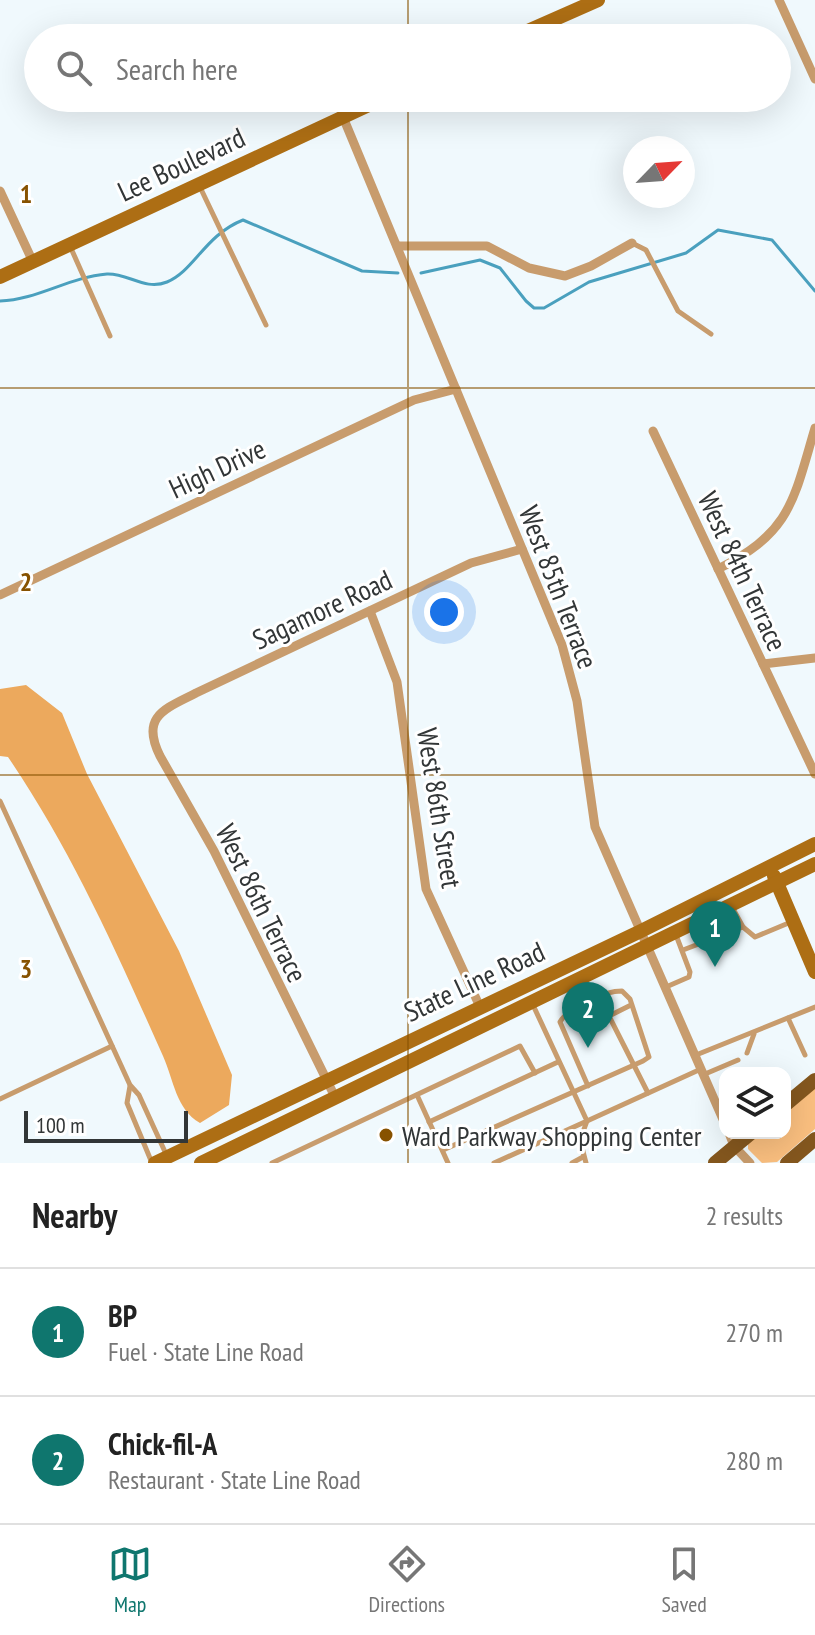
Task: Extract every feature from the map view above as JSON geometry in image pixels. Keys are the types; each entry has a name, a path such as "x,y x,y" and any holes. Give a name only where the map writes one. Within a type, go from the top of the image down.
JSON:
{"main road":[{"path":"544,24 598,0"},
{"name":"Lee Boulevard","path":"0,277 354,112"},
{"name":"State Line Road","path":"201,1163 732,907 815,844"},
{"name":"State Line Road","path":"158,1161 641,931 774,876 815,864"},
{"path":"774,876 813,962"},
{"path":"791,1100 815,1080"},
{"path":"787,1163 815,1139"},
{"path":"715,1163 732,1140"}],"street":[{"path":"779,0 790,24"},
{"path":"791,26 815,79"},
{"name":"West 85th Terrace","path":"343,117 570,668 595,827 719,1110"},
{"path":"0,191 33,262"},
{"path":"397,246 487,246 529,268 565,276 591,266 632,243"},
{"name":"High Drive","path":"0,595 414,400 456,389"},
{"path":"718,569 752,551 784,519 794,499 815,428"},
{"name":"West 84th Terrace","path":"653,431 815,774"},
{"name":"Sagamore Road","path":"152,728 159,713 168,707 471,563 522,549"},
{"name":"West 86th Street","path":"370,611 397,682 426,889 480,1007"},
{"path":"763,664 815,658"},
{"name":"West 86th Terrace","path":"152,728 152,740 228,878 335,1097"},
{"path":"732,1140 750,1163"}],"lane":[{"path":"199,185 266,325"},
{"path":"632,243 646,250 678,311 711,334"},
{"path":"70,245 110,336"},
{"path":"0,801 130,1085 139,1095 158,1161"},
{"path":"732,907 743,927 755,937 793,921"},
{"path":"683,950 743,927"},
{"path":"666,987 689,977 676,934"},
{"path":"443,1150 588,1086 649,1057 650,1051 626,994 616,991 562,1017 562,1028 588,1086"},
{"path":"532,1005 587,1121 580,1140 585,1160 572,1163"},
{"path":"631,1005 609,1016 648,1093"},
{"path":"695,1055 815,1007"},
{"path":"788,1018 805,1055"},
{"path":"746,1051 754,1033"},
{"path":"0,1099 112,1046"},
{"path":"272,1163 520,1046 535,1073"},
{"path":"494,1163 648,1093 735,1060"},
{"path":"429,1122 558,1062"},
{"path":"130,1085 127,1103 158,1161"},
{"path":"417,1095 448,1163"}],"shaded area":[{"path":"26,685 62,713 87,774 179,951 232,1075 229,1105 200,1123 186,1110 177,1094 128,979 53,829 8,757 0,756 0,689"},
{"path":"815,1086 815,1129 777,1162 762,1163 748,1149 748,1143 752,1139 791,1139 791,1106"}],"waterway":[{"path":"0,301 27,297 79,279 107,274 151,284 167,282 185,270 219,234 243,220 362,271 398,273"},
{"path":"421,273 480,260 500,268 534,308 544,308 589,282 686,253 718,230 772,240 815,291"}],"place":[{"name":"BP","path":"715,967"},
{"name":"Chick-fil-A","path":"588,1048"},
{"name":"Ward Parkway Shopping Center","path":"386,1135"}]}
